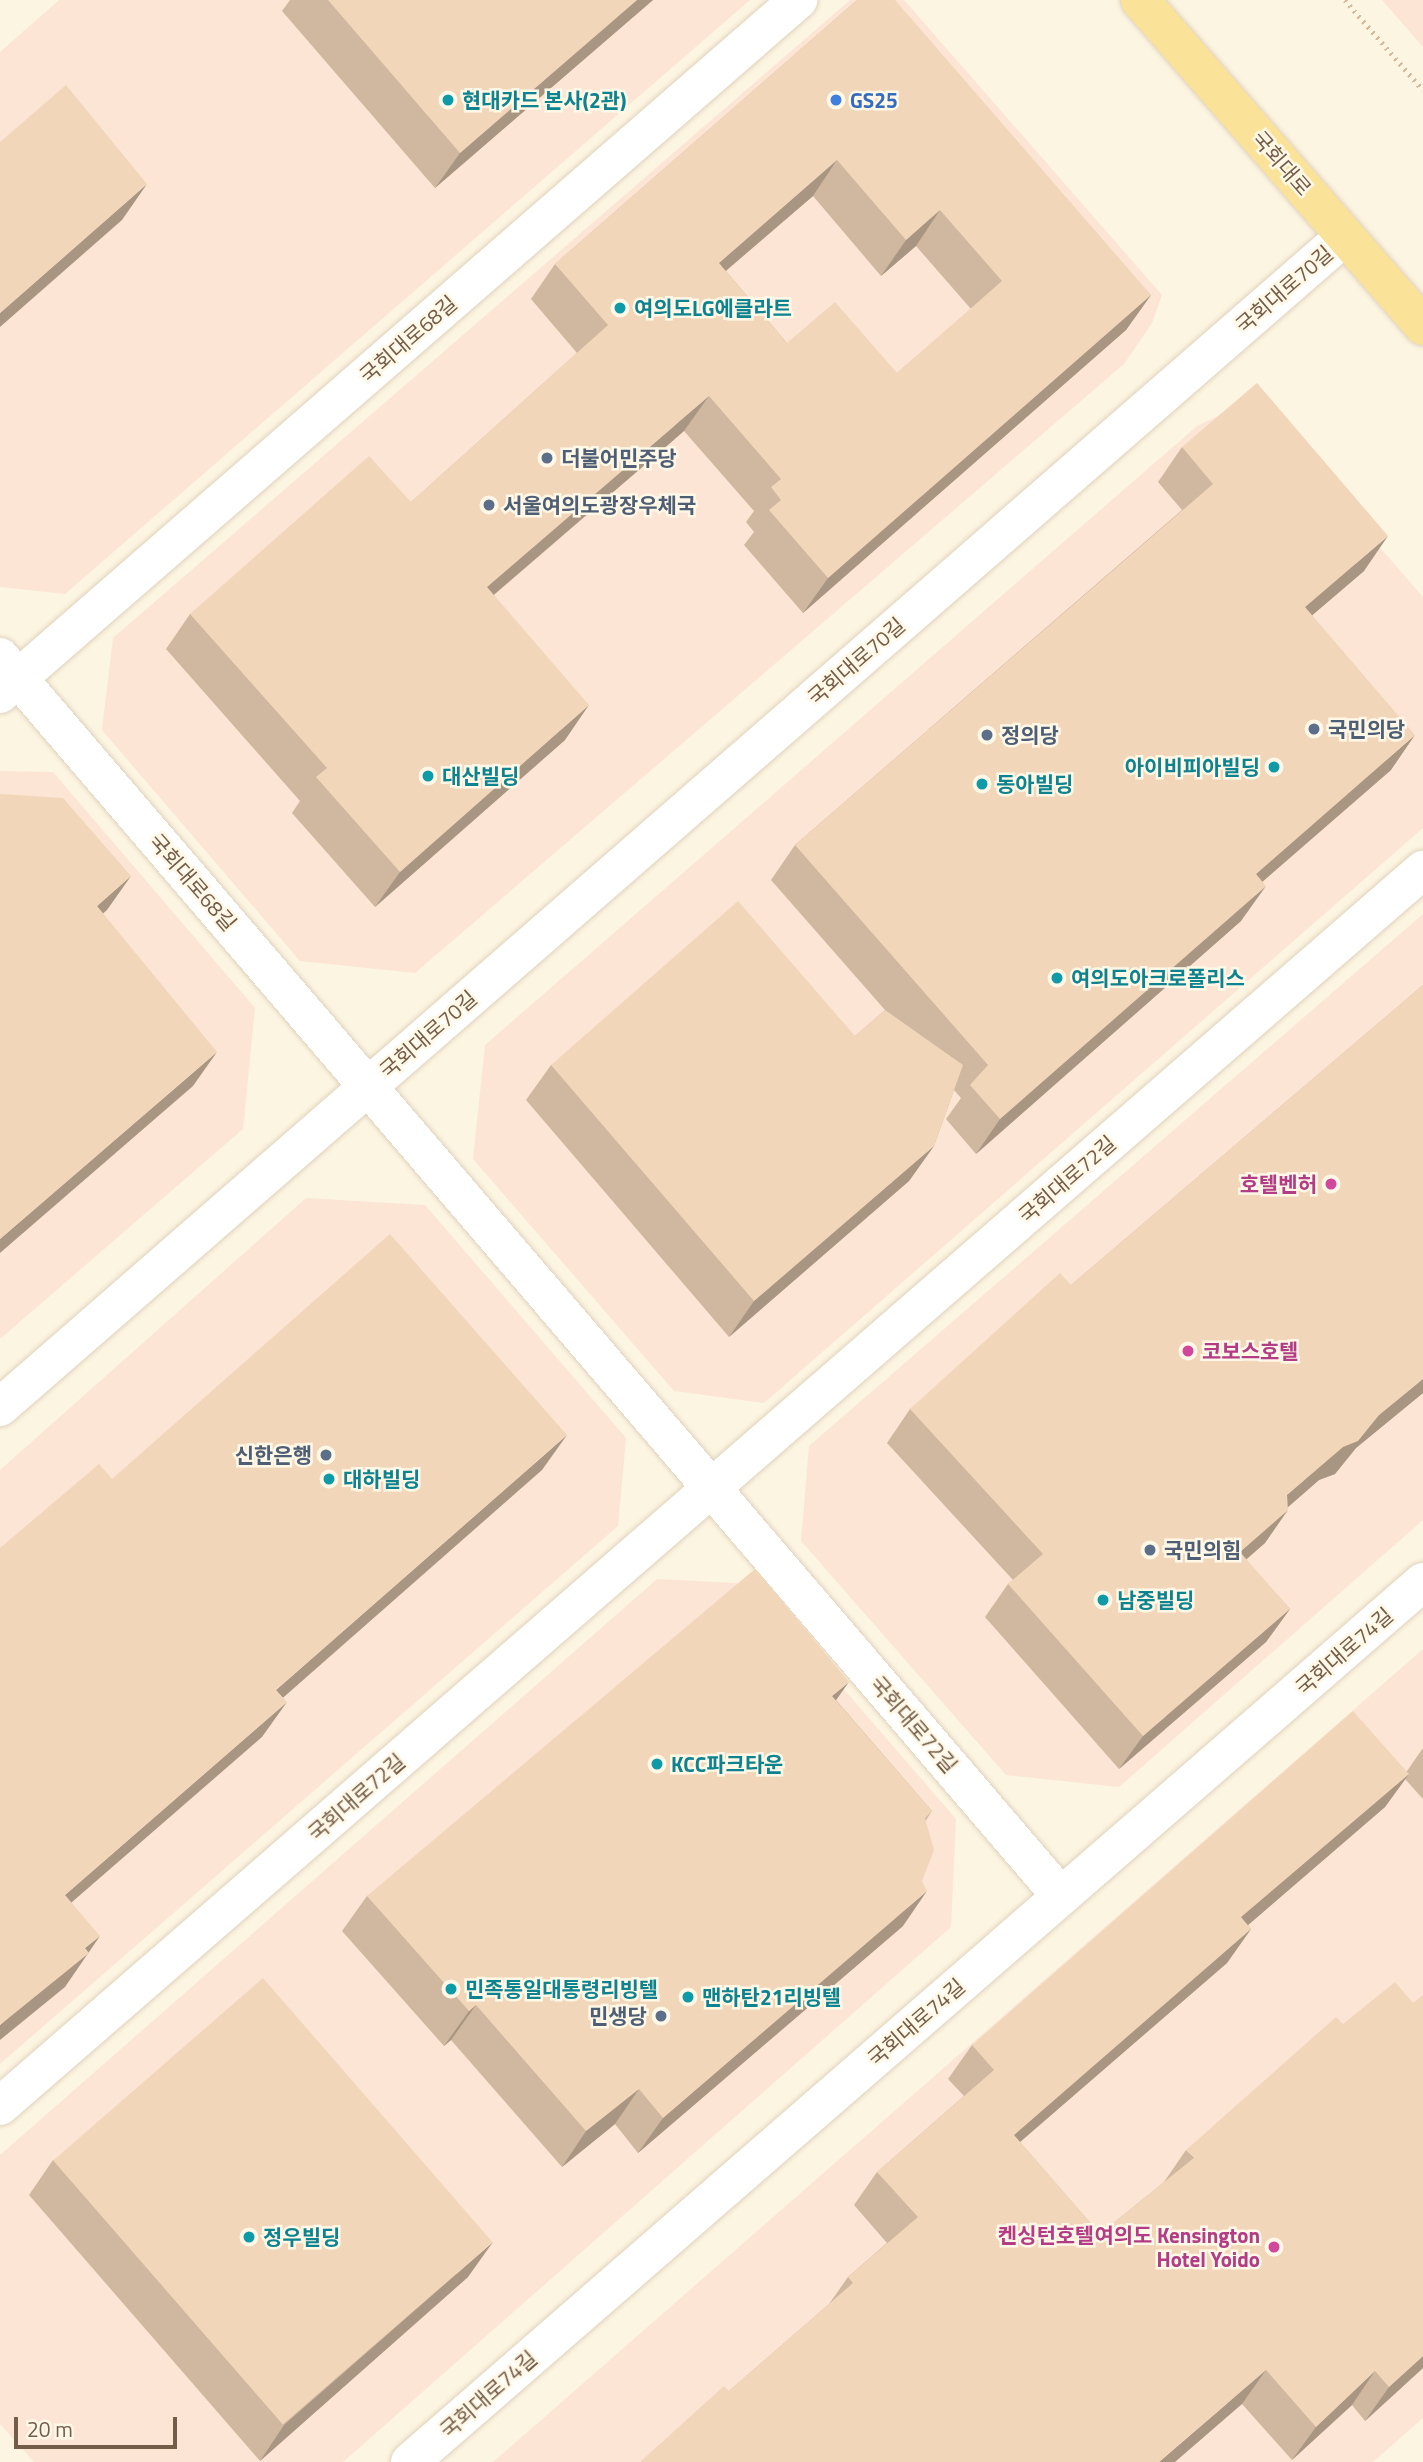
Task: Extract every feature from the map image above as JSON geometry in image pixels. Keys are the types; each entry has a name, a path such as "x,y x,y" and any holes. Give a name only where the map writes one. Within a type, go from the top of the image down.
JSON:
{"main road":[{"name":"국회대로","path":"1140,0 1423,326"}],"street":[{"name":"국회대로68길","path":"368,1087 6,676 798,0"},
{"name":"국회대로70길","path":"0,1407 1345,236"},
{"name":"국회대로72길","path":"0,2106 1423,870"},
{"name":"국회대로70길","path":"368,1087 711,1488"},
{"name":"국회대로72길","path":"711,1488 1061,1896"},
{"name":"국회대로74길","path":"410,2462 1423,1582"}],"path":[{"path":"1345,0 1423,90"}],"shaded area":[{"path":"59,0 750,0 65,594 0,587 0,52"},
{"path":"850,0 904,0 1162,295 1152,323 1124,364 415,973 300,961 102,730 113,638"},
{"path":"1382,0 1423,0 1423,47"},
{"path":"1257,406 1423,597 1423,828 764,1403 674,1391 473,1159 485,1045 1197,426 1226,412"},
{"path":"0,771 53,772 255,1008 243,1129 0,1339"},
{"path":"1423,914 1423,1520 1119,1787 1006,1775 801,1541 809,1446"},
{"path":"306,1198 425,1205 626,1438 618,1526 0,2064 0,1470"},
{"path":"657,1579 753,1584 956,1819 951,1927 343,2462 34,2462 0,2424 0,2155"},
{"path":"1423,1649 1423,2418 1373,2462 493,2462"}],"building":[{"name":"현대카드 본사(2관)","path":"328,0 637,0 460,153"},
{"path":"857,0 895,0 1151,295 828,578 769,510 781,500 771,487 781,479 709,396 487,587 589,705 400,872 316,777 327,768 190,614 369,456 411,502 608,325 555,264","holes":["837,160 906,240 940,210 1002,281 897,373 835,302 787,343 719,263"]},
{"path":"66,85 147,184 0,313 0,142"},
{"path":"1257,383 1388,536 1305,607 1415,735 1256,874 1266,886 1000,1119 970,1085 988,1065 795,845 1213,484 1182,447"},
{"path":"0,794 63,798 131,876 97,906 217,1052 0,1239"},
{"path":"738,901 855,1036 885,1010 963,1065 934,1146 754,1301 551,1065"},
{"path":"1423,985 1423,1379 1379,1415 1358,1441 1343,1447 1287,1495 1288,1510 1240,1552 1290,1609 1143,1736 1008,1584 1043,1554 910,1409 1060,1273 1071,1285"},
{"path":"390,1234 567,1435 276,1690 287,1702 65,1895 100,1936 85,1948 89,1953 0,2025 0,1548 99,1464 112,1479"},
{"path":"755,1569 849,1682 832,1696 932,1811 925,1818 934,1850 922,1881 927,1891 663,2118 639,2089 586,2131 476,2005 469,2011 367,1896"},
{"path":"1353,1711 1409,1774 1241,1917 1251,1929 1014,2135 1100,2234 1195,2157 1186,2150 1336,2017 1343,2024 1395,1982 1413,2003 1423,1995 1423,2356 1389,2387 1375,2371 1316,2427 1266,2370 1159,2462 640,2462 724,2386 729,2391 853,2283 848,2277 918,2217 877,2172 994,2070 972,2045"},
{"name":"정우빌딩","path":"263,1978 493,2242 283,2425 53,2160"}],"place":[{"name":"현대카드 본사(2관)","path":"448,100"},
{"name":"GS25","path":"836,100"},
{"name":"여의도LG에클라트","path":"620,308"},
{"name":"더불어민주당","path":"547,458"},
{"name":"서울여의도광장우체국","path":"489,505"},
{"name":"국민의당","path":"1314,729"},
{"name":"정의당","path":"987,735"},
{"name":"아이비피아빌딩","path":"1274,767"},
{"name":"대산빌딩","path":"428,776"},
{"name":"동아빌딩","path":"982,784"},
{"name":"여의도아크로폴리스","path":"1057,978"},
{"name":"호텔벤허","path":"1331,1184"},
{"name":"코보스호텔","path":"1188,1351"},
{"name":"신한은행","path":"326,1455"},
{"name":"대하빌딩","path":"329,1479"},
{"name":"국민의힘","path":"1150,1550"},
{"name":"남중빌딩","path":"1103,1600"},
{"name":"KCC파크타운","path":"657,1764"},
{"name":"민족통일대통령리빙텔","path":"451,1989"},
{"name":"맨하탄21리빙텔","path":"688,1997"},
{"name":"민생당","path":"661,2016"},
{"name":"정우빌딩","path":"249,2237"},
{"name":"켄싱턴호텔여의도 Kensington Hotel Yoido","path":"1274,2247"}]}
